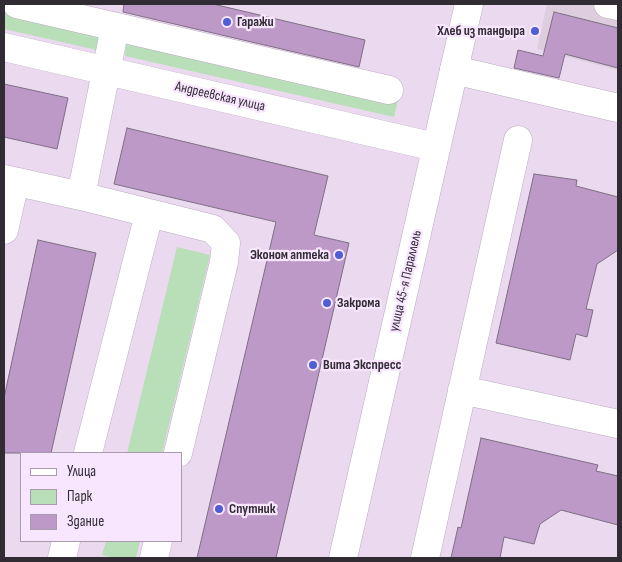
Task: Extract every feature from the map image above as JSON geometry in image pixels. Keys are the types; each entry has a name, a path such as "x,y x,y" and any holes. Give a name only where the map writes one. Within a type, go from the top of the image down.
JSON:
{"street":[{"path":"17,4 389,90"},
{"path":"608,4 618,6"},
{"name":"улица 45-я Параллель","path":"343,558 454,70 464,5"},
{"path":"81,196 115,27"},
{"name":"Андреевская улица","path":"4,47 435,147"},
{"path":"454,70 618,108"},
{"path":"425,558 518,140"},
{"path":"4,230 9,181 81,196 213,229 226,243 224,262 178,452"},
{"path":"88,452 149,214"},
{"path":"462,390 618,424"},
{"path":"62,558 66,542"},
{"path":"154,558 158,542"}],"shaded area":[{"path":"547,4 618,4 618,70 537,49"}],"green space":[{"path":"4,10 101,33 97,50 4,29"},
{"path":"127,40 398,100 394,117 125,56"},
{"path":"177,247 210,255 162,452 127,452"},
{"path":"106,542 140,542 136,558 114,558 102,555"}],"building":[{"name":"Гаражи","path":"124,4 213,4 365,40 359,67 123,12"},
{"path":"554,12 618,28 618,68 565,54 559,78 514,68 518,50 543,56"},
{"path":"4,84 68,98 57,149 4,137"},
{"path":"127,128 328,176 314,235 349,243 276,558 197,558 276,222 114,184"},
{"path":"534,174 577,180 576,186 618,197 618,250 597,264 586,309 593,310 587,337 576,334 570,360 496,343"},
{"path":"38,240 96,253 51,452 4,453 4,398"},
{"path":"481,438 598,465 596,471 618,476 618,525 561,510 540,524 534,544 504,537 500,558 451,558 458,527 461,528"}],"place":[{"name":"Гаражи","path":"227,22"},
{"name":"Хлеб из тандыра","path":"535,31"},
{"name":"Эконом аптека","path":"339,255"},
{"name":"Закрома","path":"327,303"},
{"name":"Вита Экспресс","path":"313,365"},
{"name":"Спутник","path":"219,509"}]}
